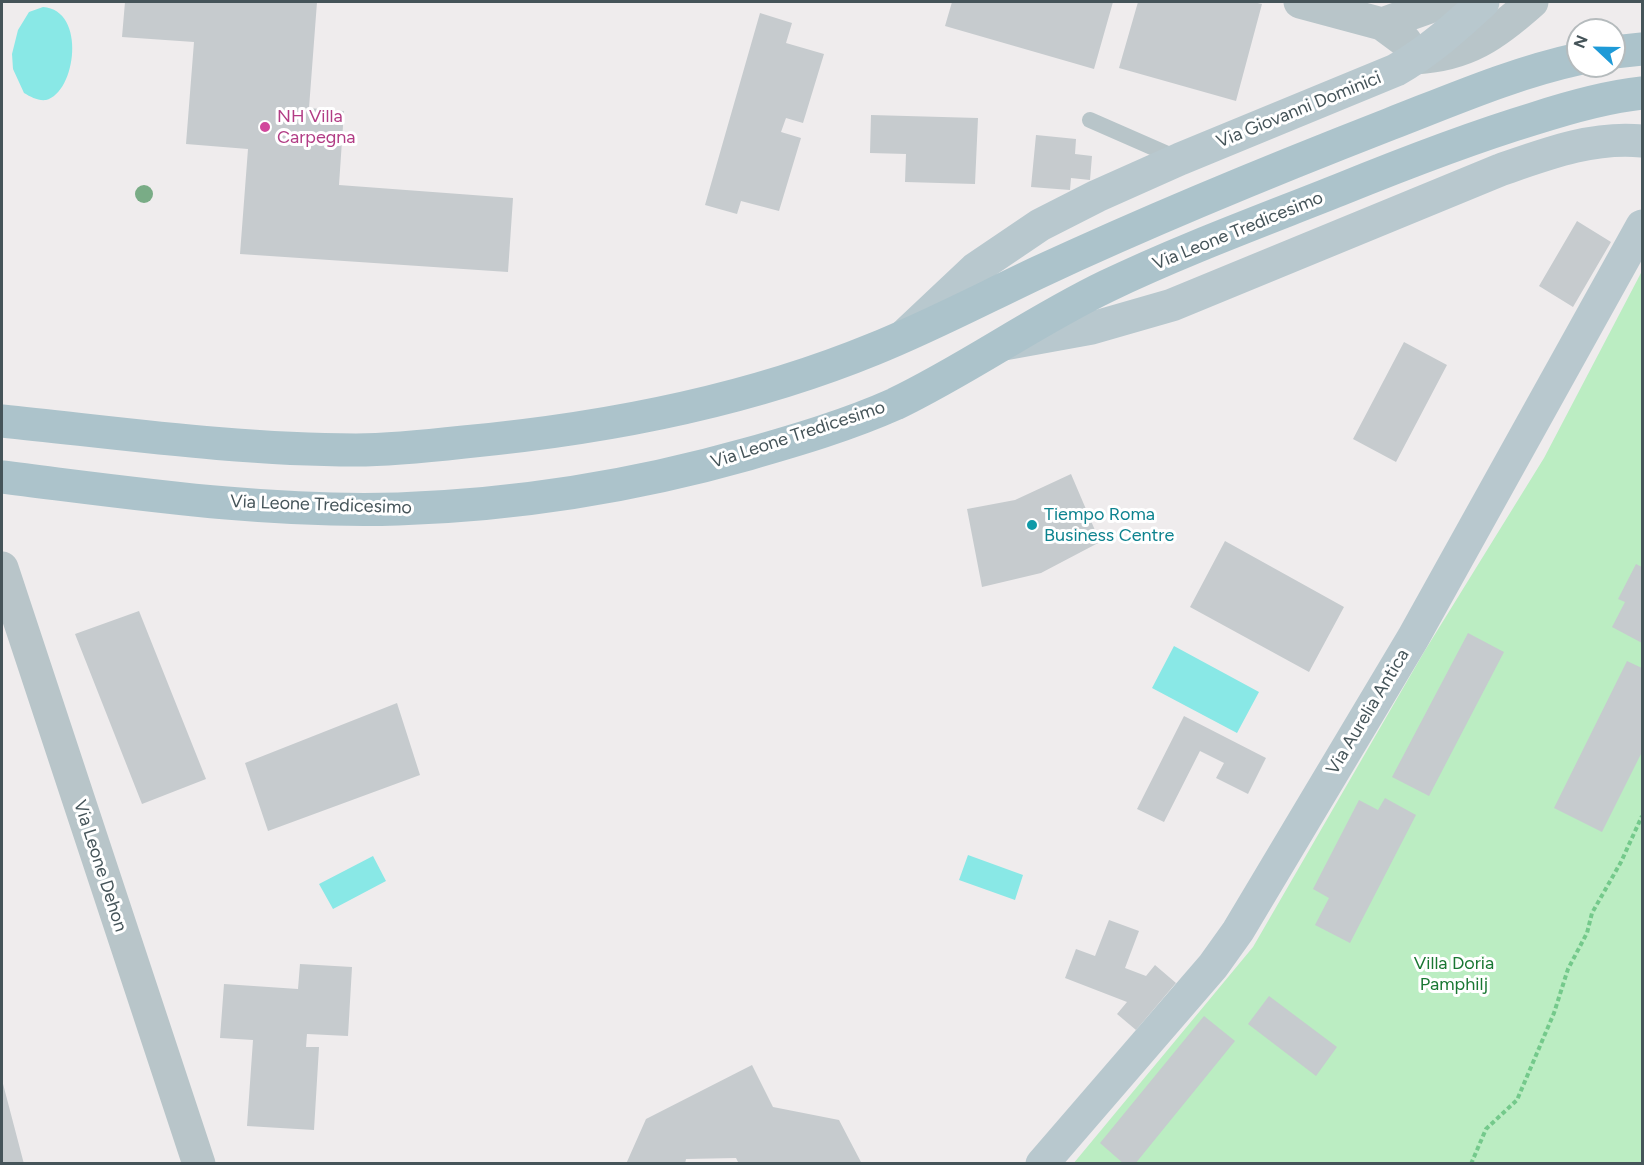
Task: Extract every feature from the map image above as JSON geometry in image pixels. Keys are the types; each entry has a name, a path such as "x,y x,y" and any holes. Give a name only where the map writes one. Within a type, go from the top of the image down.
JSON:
{"main road":[{"name":"Via Giovanni Dominici","path":"903,338 975,269 1014,241 1058,216 1180,159 1369,82 1416,58 1483,2"},
{"path":"1626,51 1642,49"},
{"path":"2,421 207,442 391,450 530,436 591,427 662,412 789,380 839,363 903,338 1190,204 1437,105 1532,71 1566,62"},
{"name":"Via Leone Tredicesimo","path":"2,477 268,506 395,509 507,501 661,476 765,449 855,420 896,403 1106,286 1395,167 1490,132 1580,104 1601,98 1642,93"},
{"path":"1003,344 1092,328 1172,305 1500,170 1538,157 1574,146 1603,141 1625,139 1642,141"},
{"name":"Via Aurelia Antica","path":"1042,1164 1213,966 1238,931 1413,638 1642,226"}],"street":[{"path":"1300,2 1382,24 1405,42 1416,58 1443,55 1467,48 1497,29 1532,2"},
{"path":"1382,24 1444,2"},
{"name":"Via Leone Dehon","path":"2,568 199,1164"}],"lane":[{"path":"1090,120 1180,159"}],"path":[{"path":"1470,1164 1486,1129 1517,1100 1554,1012 1568,969 1587,933 1592,913 1621,862 1642,816"}],"green space":[{"name":"Villa Doria Pamphilj","path":"1642,271 1642,1163 1073,1164 1253,947 1424,652 1544,458"}],"water":[{"path":"43,7 57,12 66,22 71,36 72,52 70,68 64,83 56,94 46,100 24,93 13,69 12,54 18,30 29,12"},
{"path":"1174,646 1259,692 1237,733 1152,688"},
{"path":"968,855 1023,875 1015,900 959,880"},
{"path":"373,856 386,881 333,909 319,884"}],"building":[{"name":"NH Villa Carpegna","path":"125,2 317,2 309,108 344,111 339,185 513,198 508,272 240,254 248,149 186,144 194,42 122,37"},
{"path":"952,2 1113,2 1094,69 945,26"},
{"path":"1138,2 1253,2 1262,4 1236,101 1119,68"},
{"path":"760,13 792,23 786,43 824,54 803,123 786,118 781,132 801,138 779,211 741,201 737,214 705,205"},
{"path":"871,115 978,118 975,184 905,182 906,154 870,153"},
{"path":"1036,135 1076,139 1075,154 1092,156 1090,180 1071,178 1070,190 1031,187"},
{"path":"1577,221 1611,242 1573,307 1539,286"},
{"path":"1404,342 1447,365 1396,462 1353,439"},
{"name":"Tiempo Roma Business Centre","path":"1071,474 1100,542 1041,573 982,587 967,509 1015,500"},
{"path":"1225,541 1344,607 1309,672 1190,607"},
{"path":"1636,564 1642,567 1642,643 1612,627 1625,602 1618,599"},
{"path":"139,611 206,779 142,804 75,634"},
{"path":"1468,633 1504,652 1429,796 1392,777"},
{"path":"1627,661 1642,668 1642,752 1602,832 1554,808"},
{"path":"397,703 420,775 268,831 245,763"},
{"path":"1184,716 1266,758 1248,794 1216,778 1224,763 1200,751 1164,822 1137,809"},
{"path":"1385,798 1416,815 1350,943 1315,925 1329,898 1313,889 1359,800 1378,810"},
{"path":"1109,920 1139,931 1125,968 1146,976 1155,965 1176,983 1136,1030 1117,1014 1127,1002 1065,978 1076,949 1095,956"},
{"path":"300,964 352,967 348,1036 307,1034 306,1047 319,1047 314,1130 247,1126 253,1040 220,1038 224,984 298,989"},
{"path":"1269,996 1337,1047 1316,1076 1248,1024"},
{"path":"1204,1016 1235,1041 1135,1164 1124,1164 1100,1143"},
{"path":"752,1065 773,1107 839,1120 862,1164 739,1164 736,1158 686,1159 685,1164 626,1164 646,1119"},
{"path":"2,1080 24,1164 2,1164"}],"place":[{"name":"NH Villa Carpegna","path":"265,127"},
{"name":"Tiempo Roma Business Centre","path":"1032,525"}]}
